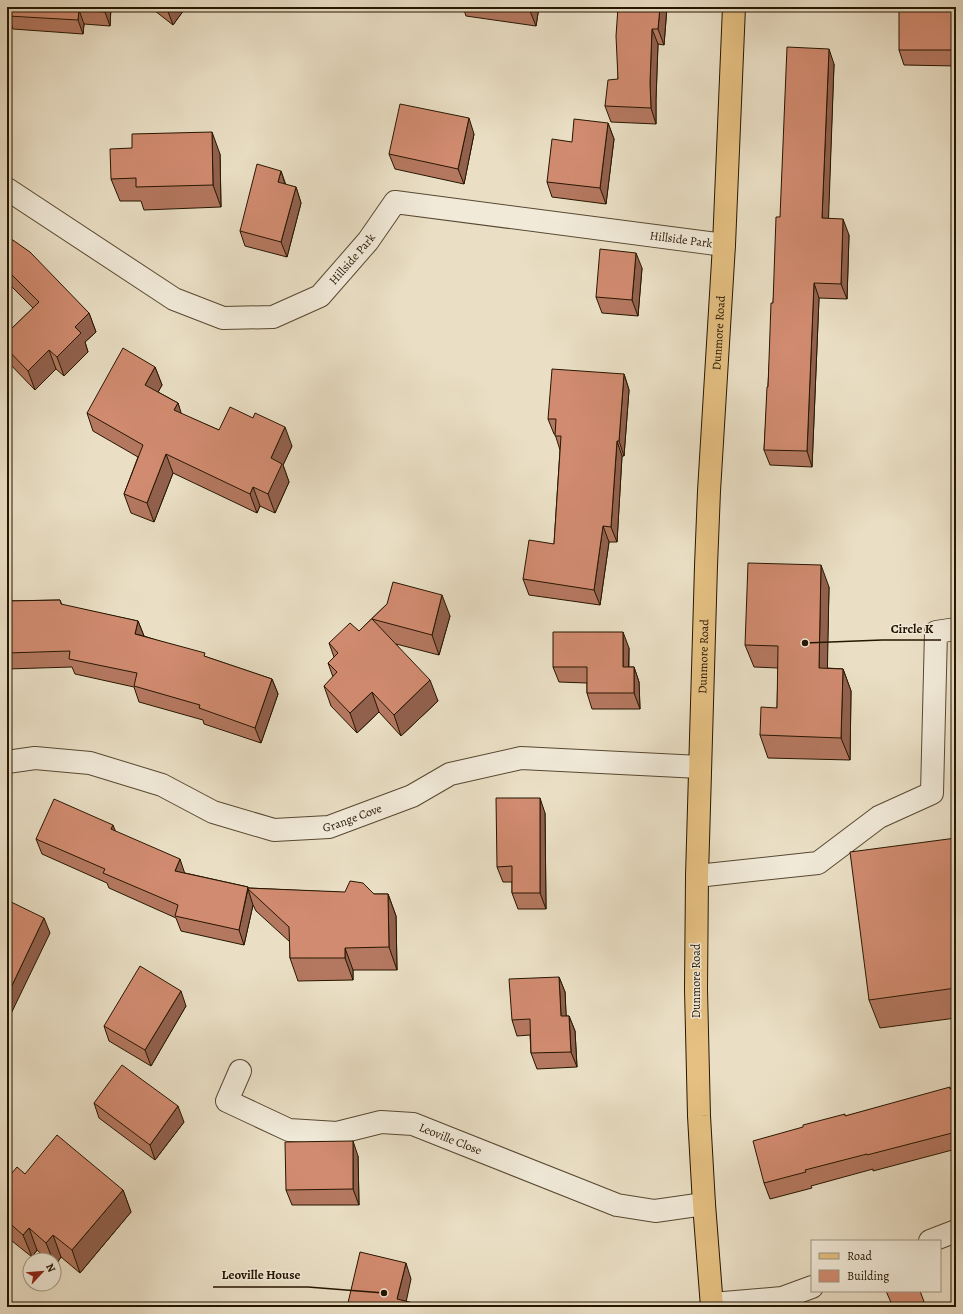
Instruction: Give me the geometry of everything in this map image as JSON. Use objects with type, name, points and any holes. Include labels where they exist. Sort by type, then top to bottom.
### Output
[{"type":"main road","name":"Dunmore Road","points":[[712,1306],[699,1116],[697,1034],[697,876],[708,499],[724,245],[734,7]]},
{"type":"street","name":"Hillside Park","points":[[7,189],[174,300],[224,318],[274,317],[320,296],[368,241],[395,202],[724,245]]},
{"type":"street","points":[[697,876],[818,863],[879,817],[932,793],[936,632],[956,629]]},
{"type":"street","name":"Grange Cove","points":[[7,762],[35,758],[90,763],[162,785],[213,812],[274,830],[329,827],[412,796],[450,774],[521,758],[700,767]]},
{"type":"street","name":"Leoville Close","points":[[240,1071],[228,1101],[289,1130],[337,1133],[381,1122],[414,1124],[617,1205],[655,1211],[704,1204]]},
{"type":"street","points":[[933,1240],[956,1231]]},
{"type":"street","points":[[712,1306],[782,1298],[811,1287]]},
{"type":"building","points":[[9,7],[105,7],[105,12],[79,10],[78,20],[8,16]]},
{"type":"building","points":[[505,7],[531,7],[530,11]]},
{"type":"building","points":[[618,7],[660,7],[658,29],[652,29],[650,83],[651,108],[605,106],[608,80],[618,79],[616,36]]},
{"type":"building","points":[[899,7],[956,7],[956,50],[899,50]]},
{"type":"building","points":[[787,47],[829,49],[822,218],[843,219],[841,284],[814,283],[807,451],[764,450],[771,303],[773,303],[776,217],[780,217]]},
{"type":"building","points":[[400,104],[469,118],[458,169],[389,154]]},
{"type":"building","points":[[574,119],[608,123],[600,188],[547,182],[552,139],[572,142]]},
{"type":"building","points":[[212,132],[213,185],[136,187],[136,178],[111,179],[110,149],[132,148],[132,134]]},
{"type":"building","points":[[257,164],[281,171],[278,182],[296,187],[281,242],[240,231]]},
{"type":"building","points":[[7,236],[30,252],[89,313],[75,327],[81,333],[57,357],[49,350],[28,371],[7,349],[7,333],[39,302],[7,270]]},
{"type":"building","points":[[600,249],[636,253],[632,300],[596,297]]},
{"type":"building","points":[[123,348],[155,367],[145,385],[178,403],[174,410],[219,430],[230,407],[253,418],[255,413],[285,427],[271,458],[282,464],[268,494],[253,487],[250,494],[166,454],[147,503],[124,494],[143,445],[87,413]]},
{"type":"building","points":[[552,369],[624,374],[619,441],[617,441],[611,527],[603,526],[594,590],[523,579],[529,540],[554,544],[561,436],[555,436],[556,419],[548,419]]},
{"type":"building","points":[[748,563],[821,565],[819,668],[843,669],[841,738],[760,735],[761,707],[777,708],[778,646],[745,645]]},
{"type":"building","points":[[393,582],[442,595],[432,635],[372,619],[430,680],[394,715],[372,692],[350,713],[324,686],[337,672],[328,663],[338,653],[329,643],[350,623],[359,631],[387,604]]},
{"type":"building","points":[[60,600],[61,604],[138,621],[135,634],[205,653],[204,656],[272,679],[255,728],[199,708],[200,705],[134,686],[137,673],[69,659],[70,651],[7,653],[7,601]]},
{"type":"building","points":[[553,632],[623,632],[623,667],[634,667],[634,693],[587,693],[587,667],[553,667]]},
{"type":"building","points":[[496,798],[540,798],[540,893],[512,893],[512,866],[497,867]]},
{"type":"building","points":[[54,799],[113,825],[111,829],[180,859],[175,871],[248,887],[239,930],[175,916],[178,905],[103,873],[105,869],[36,839]]},
{"type":"building","points":[[956,838],[956,988],[869,1000],[850,852]]},
{"type":"building","points":[[350,881],[363,883],[374,894],[388,894],[389,947],[345,948],[345,958],[290,958],[289,927],[247,888],[345,892]]},
{"type":"building","points":[[7,900],[44,918],[7,996]]},
{"type":"building","points":[[140,966],[181,991],[145,1050],[104,1026]]},
{"type":"building","points":[[559,977],[561,1016],[569,1016],[571,1052],[531,1053],[530,1019],[512,1020],[509,979]]},
{"type":"building","points":[[122,1065],[178,1106],[150,1145],[94,1103]]},
{"type":"building","points":[[950,1087],[950,1089],[956,1087],[956,1132],[805,1170],[806,1172],[764,1183],[753,1141],[803,1127],[803,1125],[845,1114],[845,1116]]},
{"type":"building","points":[[57,1135],[123,1190],[72,1250],[53,1235],[46,1243],[29,1228],[23,1235],[7,1221],[7,1179],[17,1167],[25,1174]]},
{"type":"building","points":[[353,1141],[353,1189],[286,1190],[285,1142]]},
{"type":"building","points":[[360,1252],[406,1263],[397,1299],[430,1307],[347,1307]]},
{"type":"building","points":[[886,1292],[920,1292],[926,1307],[893,1307]]},
{"type":"place","name":"Circle K","points":[[805,643]]},
{"type":"place","name":"Leoville House","points":[[384,1293]]}]
